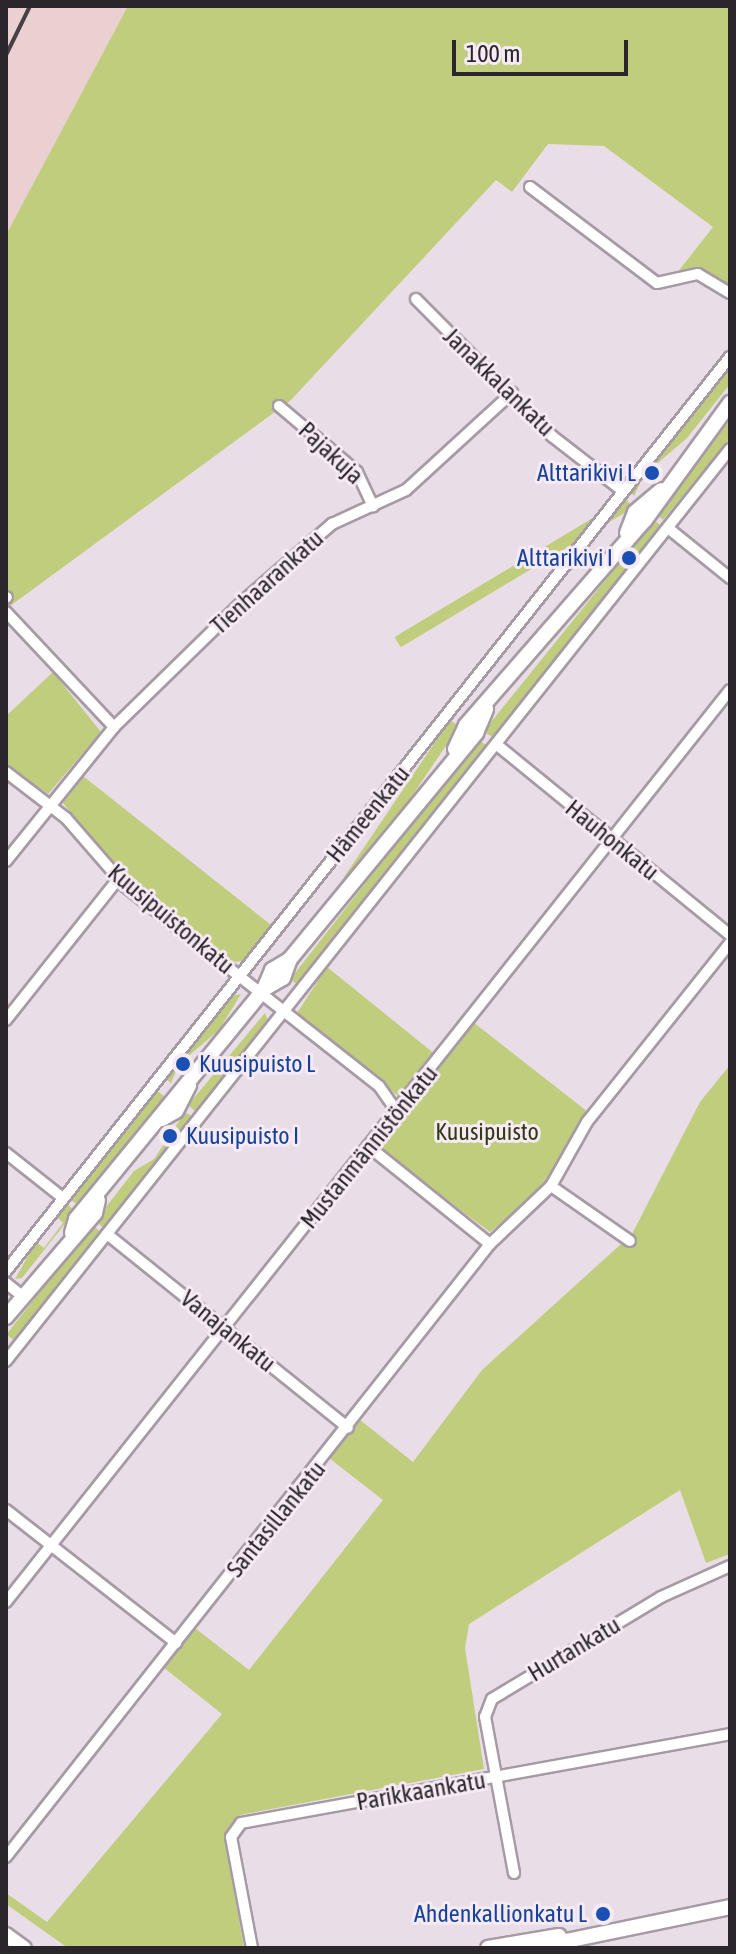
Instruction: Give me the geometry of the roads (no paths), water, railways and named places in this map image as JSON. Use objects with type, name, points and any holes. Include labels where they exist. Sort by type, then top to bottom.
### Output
[{"type":"main road","name":"Hämeenkatu","points":[[6,1317],[72,1233],[81,1212],[98,1200],[263,992],[272,970],[290,959],[455,749],[460,733],[486,709],[627,533],[635,512],[661,490],[730,403]]},
{"type":"main road","points":[[488,1948],[730,1907]]},
{"type":"main road","points":[[6,1935],[24,1948]]},
{"type":"main road","points":[[532,1948],[563,1936]]},
{"type":"street","points":[[530,187],[657,283],[698,274],[730,293]]},
{"type":"street","name":"Janakkalankatu","points":[[416,299],[552,436],[623,491]]},
{"type":"street","name":"Hämeenkatu","points":[[6,1271],[730,357]]},
{"type":"street","name":"Tienhaarankatu","points":[[6,861],[114,727],[322,532],[373,506],[432,469],[512,393]]},
{"type":"street","name":"Pajakuja","points":[[279,406],[357,472],[373,506]]},
{"type":"street","points":[[6,1361],[730,449]]},
{"type":"street","points":[[668,528],[730,578]]},
{"type":"street","points":[[6,612],[114,727]]},
{"type":"street","name":"Mustanmännistönkatu","points":[[6,1602],[730,690]]},
{"type":"street","name":"Hauhonkatu","points":[[496,744],[730,935]]},
{"type":"street","points":[[6,772],[52,807]]},
{"type":"street","name":"Kuusipuistonkatu","points":[[52,807],[118,879],[263,992]]},
{"type":"street","points":[[6,1020],[118,879]]},
{"type":"street","name":"Santasillankatu","points":[[6,1857],[348,1428],[490,1244],[551,1186],[587,1122],[730,943]]},
{"type":"street","points":[[263,992],[379,1086],[396,1110]]},
{"type":"street","points":[[368,1146],[490,1244]]},
{"type":"street","points":[[6,1153],[63,1198]]},
{"type":"street","points":[[551,1186],[630,1241]]},
{"type":"street","name":"Vanajankatu","points":[[107,1234],[348,1428]]},
{"type":"street","points":[[6,1283],[22,1296]]},
{"type":"street","points":[[6,1510],[176,1643]]},
{"type":"street","name":"Hurtankatu","points":[[514,1873],[485,1717],[492,1699],[661,1597],[730,1566]]},
{"type":"street","name":"Parikkaankatu","points":[[252,1948],[231,1837],[241,1823],[730,1734]]},
{"type":"railway","points":[[6,55],[30,6]]},
{"type":"place","name":"Alttarikivi L","points":[[652,473]]},
{"type":"place","name":"Alttarikivi I","points":[[629,558]]},
{"type":"place","name":"Kuusipuisto L","points":[[183,1064]]},
{"type":"place","name":"Kuusipuisto I","points":[[170,1136]]},
{"type":"place","name":"Ahdenkallionkatu L","points":[[603,1914]]},
{"type":"park label","name":"Kuusipuisto","points":[[487,1132]]}]
